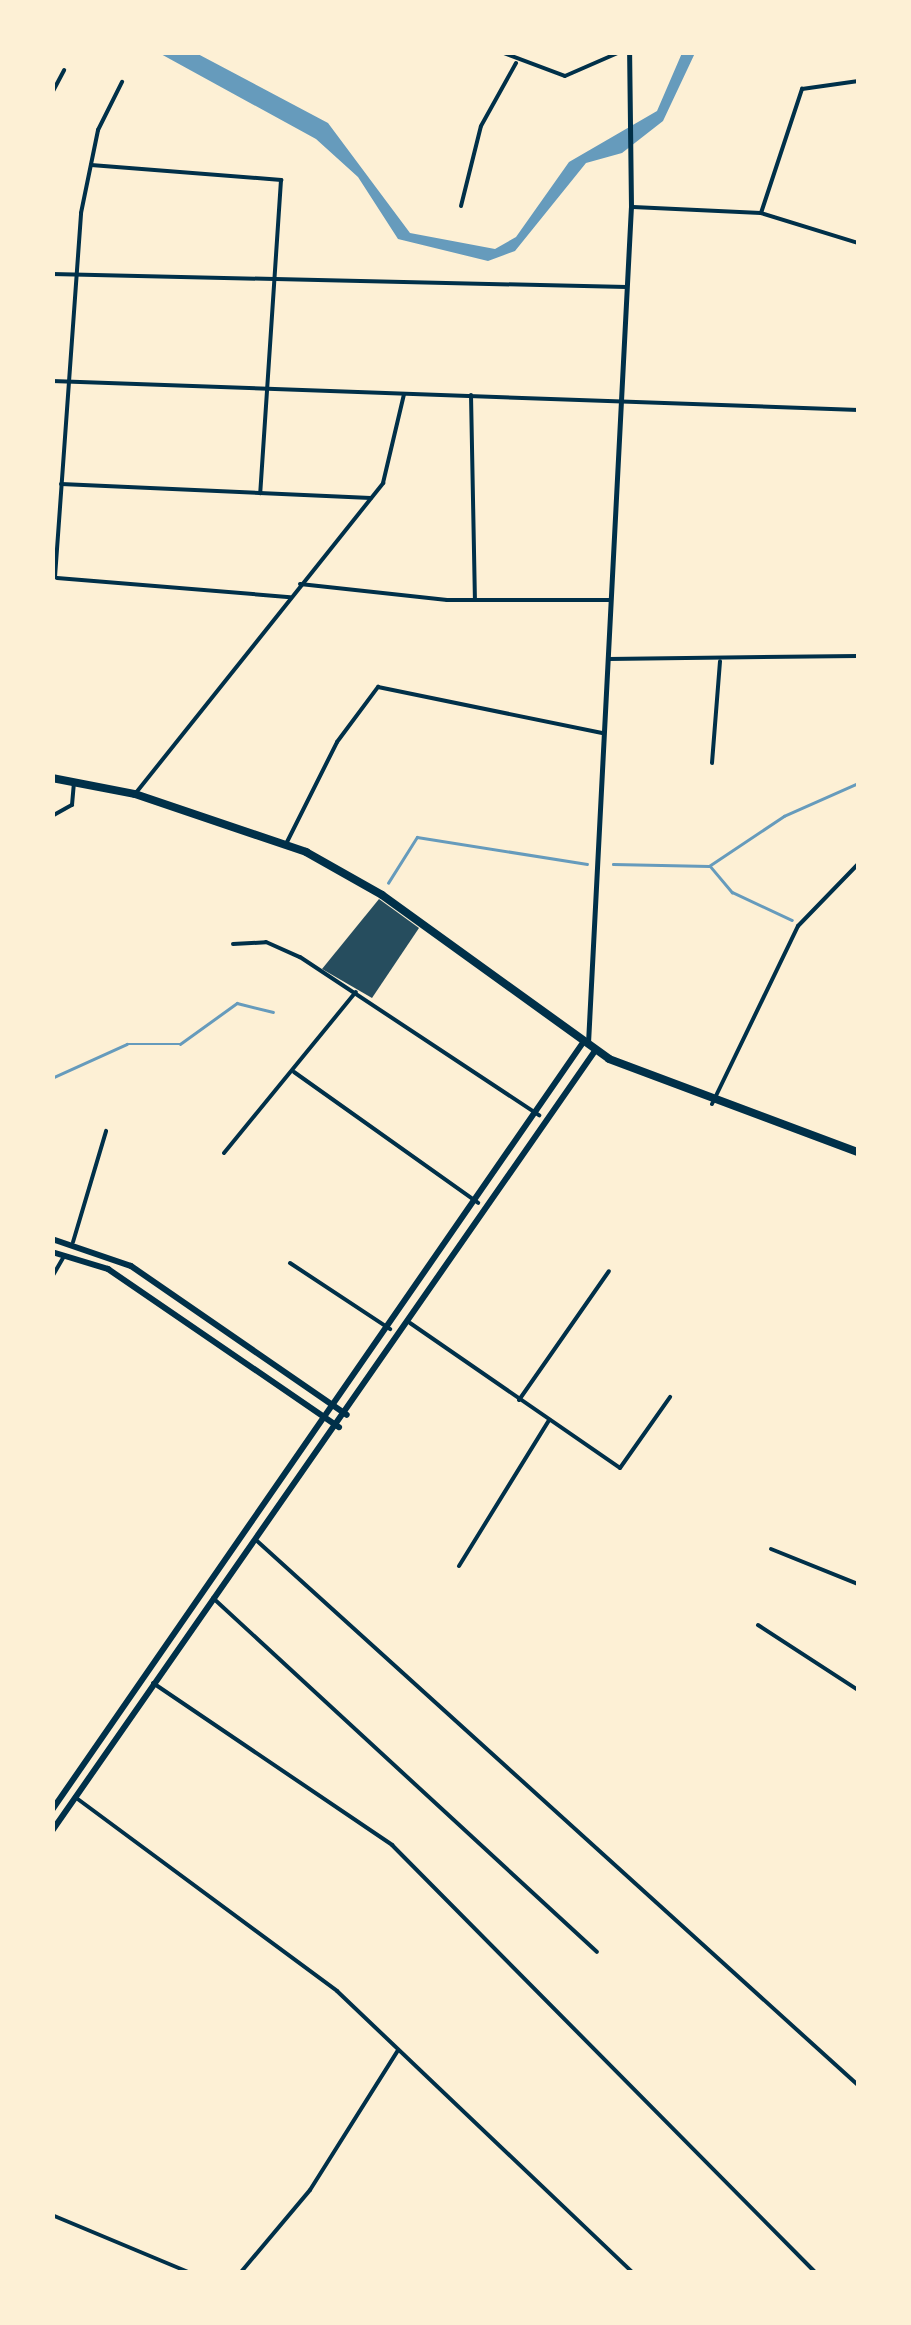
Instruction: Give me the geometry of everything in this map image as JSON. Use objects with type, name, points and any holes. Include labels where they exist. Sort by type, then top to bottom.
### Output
[{"type":"highway","points":[[52,778],[135,794],[286,844],[382,895],[588,1047],[712,1104],[858,1152]]},
{"type":"main road","points":[[52,1810],[588,1047]]},
{"type":"main road","points":[[52,1832],[153,1683],[410,1323],[588,1047]]},
{"type":"main road","points":[[52,1239],[73,1242],[131,1266],[347,1415]]},
{"type":"main road","points":[[52,1252],[118,1275],[339,1426]]},
{"type":"street","points":[[501,52],[516,63],[565,76],[620,52]]},
{"type":"street","points":[[588,1047],[618,399],[631,207],[633,128],[629,52]]},
{"type":"street","points":[[461,206],[481,126],[516,63]]},
{"type":"street","points":[[52,93],[64,70]]},
{"type":"street","points":[[761,214],[802,89],[858,81]]},
{"type":"street","points":[[122,82],[92,166],[75,274],[54,577],[227,585],[290,598]]},
{"type":"street","points":[[92,166],[281,180],[260,493]]},
{"type":"street","points":[[631,207],[761,214],[858,243]]},
{"type":"street","points":[[52,274],[627,287]]},
{"type":"street","points":[[52,381],[858,410]]},
{"type":"street","points":[[135,794],[300,584],[373,498],[396,454],[404,393]]},
{"type":"street","points":[[471,395],[475,600]]},
{"type":"street","points":[[61,484],[373,498]]},
{"type":"street","points":[[300,584],[475,600],[610,600]]},
{"type":"street","points":[[608,659],[858,656]]},
{"type":"street","points":[[712,763],[720,660]]},
{"type":"street","points":[[286,844],[336,742],[378,687],[603,733]]},
{"type":"street","points":[[52,816],[72,806],[74,782]]},
{"type":"street","points":[[712,1104],[798,926],[858,864]]},
{"type":"street","points":[[233,944],[280,946],[356,992],[540,1116]]},
{"type":"street","points":[[224,1153],[356,992]]},
{"type":"street","points":[[294,1072],[478,1203]]},
{"type":"street","points":[[73,1242],[106,1131]]},
{"type":"street","points":[[52,1277],[65,1254]]},
{"type":"street","points":[[52,1263],[60,1264]]},
{"type":"street","points":[[290,1263],[390,1329]]},
{"type":"street","points":[[518,1400],[609,1271]]},
{"type":"street","points":[[410,1323],[620,1468],[670,1397]]},
{"type":"street","points":[[460,1566],[549,1420]]},
{"type":"street","points":[[256,1540],[858,2084]]},
{"type":"street","points":[[771,1549],[858,1584]]},
{"type":"street","points":[[213,1598],[598,1952]]},
{"type":"street","points":[[758,1625],[858,1690]]},
{"type":"street","points":[[153,1683],[392,1845],[814,2272]]},
{"type":"street","points":[[76,1797],[288,1952],[398,2050],[632,2272]]},
{"type":"street","points":[[241,2272],[310,2190],[398,2050]]},
{"type":"street","points":[[52,2214],[188,2272]]},
{"type":"water","points":[[159,53],[196,53],[328,123],[410,233],[495,249],[516,237],[569,162],[657,111],[682,53],[695,53],[663,121],[622,153],[586,163],[515,251],[488,261],[398,239],[358,177],[316,139]]},
{"type":"building","points":[[379,899],[419,928],[372,998],[322,969]]},
{"type":"waterway","points":[[613,864],[709,866],[784,816],[858,783]]},
{"type":"waterway","points":[[388,883],[417,837],[587,864]]},
{"type":"waterway","points":[[711,867],[732,892],[792,920]]},
{"type":"waterway","points":[[52,1078],[127,1044],[180,1044],[237,1003],[273,1012]]}]
